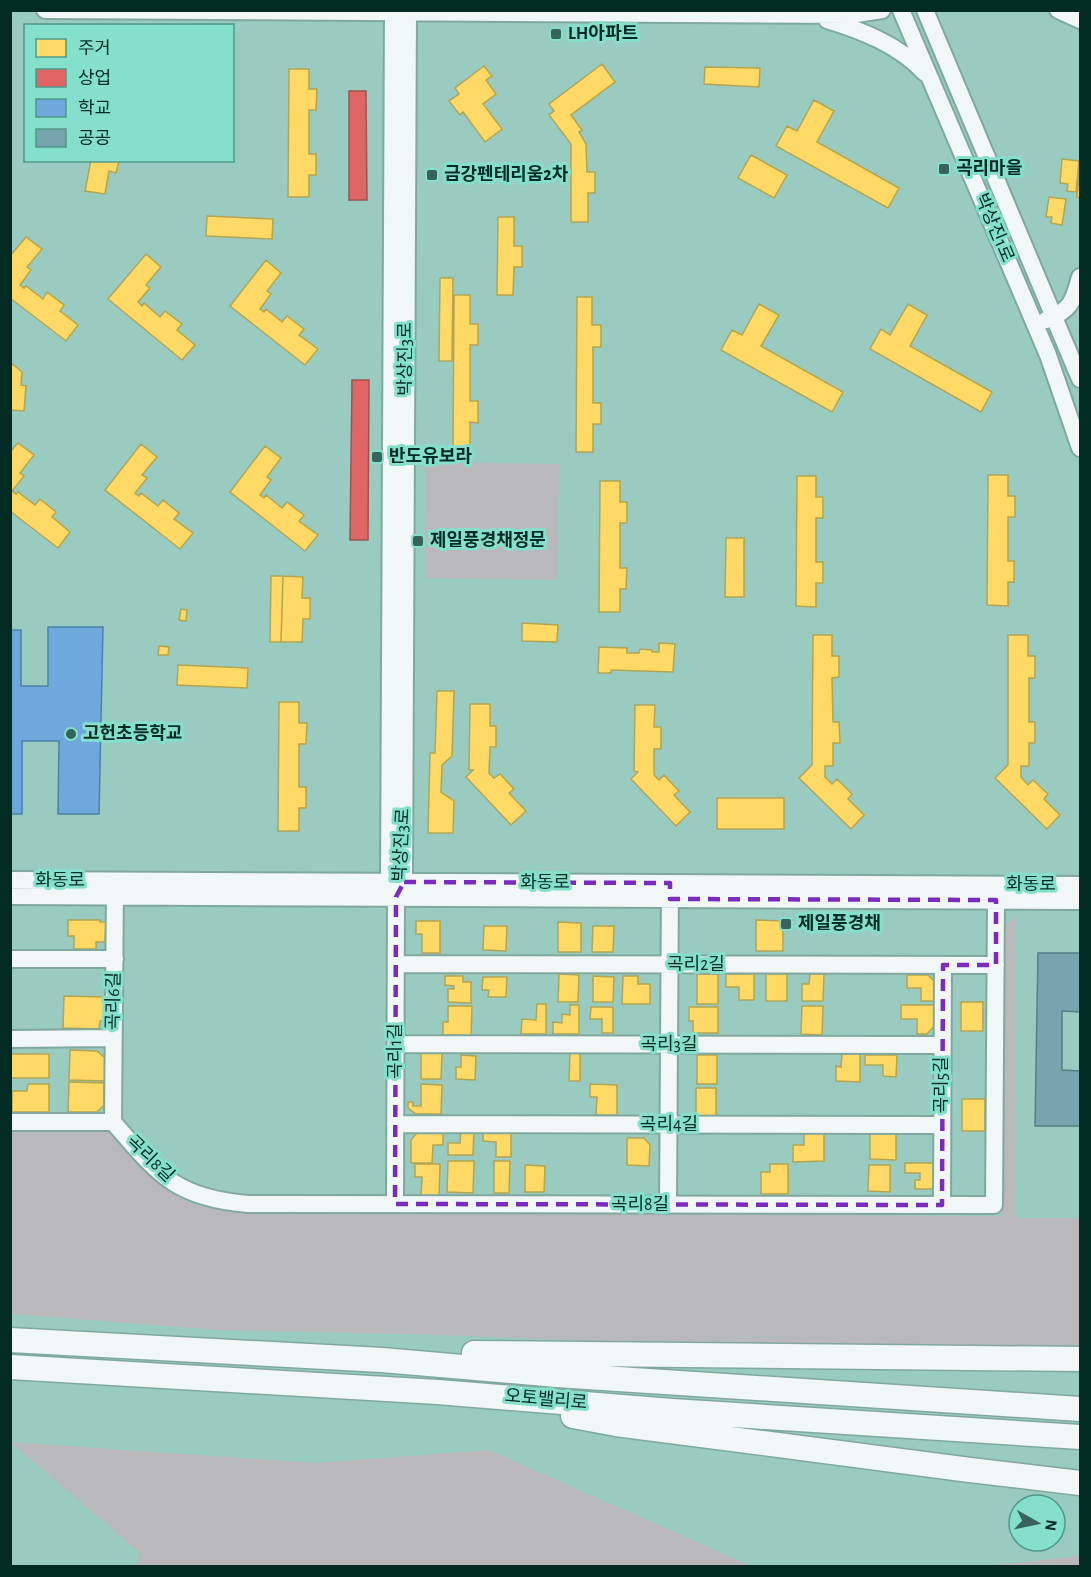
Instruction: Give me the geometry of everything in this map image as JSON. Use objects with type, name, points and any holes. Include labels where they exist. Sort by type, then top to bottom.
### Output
[{"type":"highway","name":"오토밸리로","points":[[10,1340],[344,1358],[557,1375],[1080,1409]]},
{"type":"highway","points":[[344,1358],[464,1353],[1080,1359]]},
{"type":"highway","name":"오토밸리로","points":[[10,1367],[438,1392],[672,1411],[1080,1437]]},
{"type":"highway","points":[[438,1392],[616,1424],[1080,1483]]},
{"type":"street","points":[[45,10],[849,15],[882,10]]},
{"type":"street","name":"박상진1로","points":[[901,10],[1035,324],[1064,396],[1080,448]]},
{"type":"street","name":"박상진1로","points":[[925,10],[1080,379]]},
{"type":"street","points":[[1058,10],[1080,20]]},
{"type":"street","name":"박상진3로","points":[[396,887],[400,11]]},
{"type":"street","points":[[803,14],[840,24],[879,40],[914,62],[931,80]]},
{"type":"street","points":[[1035,324],[1075,307],[1080,277]]},
{"type":"street","name":"화동로","points":[[10,880],[115,888]]},
{"type":"street","name":"화동로","points":[[670,891],[1080,885]]},
{"type":"street","name":"화동로","points":[[10,896],[115,888],[396,887],[1080,901]]},
{"type":"street","name":"곡리1길","points":[[395,1204],[396,887]]},
{"type":"street","name":"곡리6길","points":[[113,1122],[115,888]]},
{"type":"street","points":[[668,1205],[670,891]]},
{"type":"street","name":"곡리8길","points":[[10,1122],[113,1122],[161,1174],[184,1190],[209,1199],[248,1204],[994,1205],[996,900]]},
{"type":"street","points":[[10,959],[115,959]]},
{"type":"street","name":"곡리2길","points":[[396,964],[996,965]]},
{"type":"street","name":"곡리5길","points":[[942,1205],[943,965]]},
{"type":"street","points":[[10,1039],[114,1038]]},
{"type":"street","name":"곡리3길","points":[[396,1044],[942,1045]]},
{"type":"street","name":"곡리4길","points":[[396,1124],[942,1125]]},
{"type":"highlighted area","points":[[404,882],[670,883],[670,899],[996,900],[996,965],[943,965],[942,1205],[395,1204],[396,897]]},
{"type":"shaded area","points":[[426,462],[559,464],[557,580],[425,578]]},
{"type":"shaded area","points":[[1016,917],[1015,1214],[1019,1218],[1080,1218],[1080,1350],[638,1343],[442,1335],[219,1330],[11,1314],[10,1131],[76,1128],[106,1130],[119,1139],[134,1160],[148,1174],[173,1194],[199,1206],[250,1213],[1001,1216],[1005,925]]},
{"type":"shaded area","points":[[10,1442],[316,1463],[489,1450],[751,1566],[136,1566],[139,1552]]},
{"type":"shaded area","points":[[1080,1556],[1080,1566],[986,1566]]},
{"type":"building: 주거","points":[[602,64],[615,82],[571,115],[582,130],[579,132],[586,144],[587,172],[595,172],[595,193],[588,193],[588,222],[571,222],[571,144],[549,115],[554,111],[549,104]]},
{"type":"building: 주거","points":[[484,66],[492,76],[486,80],[496,94],[483,104],[502,129],[485,142],[463,112],[460,115],[449,101],[459,94],[455,88]]},
{"type":"building: 주거","points":[[705,67],[760,68],[759,87],[704,84]]},
{"type":"building: 주거","points":[[289,69],[309,69],[309,89],[317,89],[316,110],[309,110],[309,154],[316,154],[316,175],[309,175],[309,197],[288,197]]},
{"type":"building: 주거","points":[[814,100],[834,111],[817,142],[899,188],[888,208],[776,146],[787,126],[797,131]]},
{"type":"building: 주거","points":[[751,155],[787,175],[774,198],[738,178]]},
{"type":"building: 주거","points":[[1062,159],[1079,161],[1076,192],[1067,191],[1068,184],[1060,183]]},
{"type":"building: 주거","points":[[91,162],[119,162],[116,173],[109,171],[105,194],[85,191]]},
{"type":"building: 주거","points":[[1080,175],[1080,198],[1077,197]]},
{"type":"building: 주거","points":[[1049,197],[1066,199],[1062,225],[1051,223],[1052,217],[1046,217]]},
{"type":"building: 주거","points":[[207,216],[273,219],[272,239],[206,236]]},
{"type":"building: 주거","points":[[498,217],[514,217],[514,246],[522,246],[522,267],[514,267],[513,295],[497,295]]},
{"type":"building: 주거","points":[[26,237],[42,249],[27,267],[31,270],[20,285],[24,288],[26,286],[43,299],[47,292],[64,305],[60,311],[78,325],[66,341],[10,298],[10,256]]},
{"type":"building: 주거","points":[[146,254],[161,267],[146,285],[150,288],[138,302],[142,306],[144,303],[160,317],[165,311],[182,324],[177,330],[195,345],[182,360],[108,299]]},
{"type":"building: 주거","points":[[266,260],[281,273],[267,291],[271,294],[260,309],[264,312],[266,309],[282,322],[287,316],[304,329],[299,335],[318,349],[305,365],[230,306]]},
{"type":"building: 주거","points":[[440,278],[453,278],[452,361],[439,361]]},
{"type":"building: 주거","points":[[454,295],[470,295],[470,324],[478,324],[478,345],[470,345],[470,401],[478,401],[478,423],[470,422],[470,451],[453,451]]},
{"type":"building: 주거","points":[[577,297],[592,297],[592,325],[601,325],[601,347],[593,347],[593,403],[601,403],[601,424],[593,424],[593,452],[576,452]]},
{"type":"building: 주거","points":[[759,304],[779,315],[761,346],[843,392],[832,412],[721,350],[732,330],[742,335]]},
{"type":"building: 주거","points":[[908,304],[927,315],[910,346],[992,392],[981,412],[870,349],[881,329],[890,335]]},
{"type":"building: 주거","points":[[10,362],[22,372],[21,385],[26,386],[24,411],[10,410]]},
{"type":"building: 주거","points":[[18,443],[34,455],[20,473],[24,476],[12,491],[16,494],[18,492],[35,505],[40,499],[56,512],[52,517],[70,532],[58,548],[10,511],[10,452]]},
{"type":"building: 주거","points":[[141,444],[157,457],[142,475],[147,478],[135,493],[139,496],[141,493],[158,506],[163,500],[179,513],[174,519],[193,533],[180,549],[105,490]]},
{"type":"building: 주거","points":[[265,446],[281,458],[267,477],[271,480],[260,495],[264,498],[266,495],[282,508],[287,502],[304,515],[299,521],[318,535],[305,551],[230,492]]},
{"type":"building: 주거","points":[[988,475],[1008,475],[1008,496],[1015,496],[1015,517],[1008,517],[1008,561],[1014,561],[1014,582],[1008,582],[1008,606],[987,605]]},
{"type":"building: 주거","points":[[797,476],[816,476],[816,497],[823,497],[823,518],[816,518],[816,562],[823,562],[823,583],[816,583],[816,607],[796,606]]},
{"type":"building: 주거","points":[[600,481],[620,481],[620,502],[627,502],[627,523],[620,523],[620,568],[627,568],[626,589],[620,589],[620,612],[599,612]]},
{"type":"building: 주거","points":[[726,538],[744,538],[744,597],[725,597]]},
{"type":"building: 주거","points":[[271,576],[283,576],[281,642],[270,642]]},
{"type":"building: 주거","points":[[283,576],[303,577],[302,598],[310,598],[310,619],[303,619],[302,642],[281,642]]},
{"type":"building: 주거","points":[[181,609],[187,610],[186,621],[179,620]]},
{"type":"building: 주거","points":[[522,623],[558,625],[557,642],[522,641]]},
{"type":"building: 주거","points":[[813,635],[832,635],[832,656],[839,656],[839,677],[832,678],[833,722],[839,722],[840,743],[833,743],[833,766],[825,766],[825,777],[832,784],[837,779],[852,794],[848,799],[864,815],[851,829],[799,778],[812,765]]},
{"type":"building: 주거","points":[[1008,635],[1028,635],[1028,656],[1035,656],[1035,678],[1029,678],[1029,722],[1035,722],[1035,743],[1029,743],[1029,766],[1021,766],[1021,777],[1028,785],[1033,780],[1048,794],[1044,799],[1060,815],[1047,829],[995,778],[1008,765]]},
{"type":"building: 주거","points":[[659,643],[675,644],[673,672],[611,670],[611,673],[598,673],[599,647],[627,648],[627,653],[639,653],[640,649],[659,652]]},
{"type":"building: 주거","points":[[159,646],[169,647],[168,655],[158,655]]},
{"type":"building: 주거","points":[[178,665],[248,668],[247,688],[177,685]]},
{"type":"building: 주거","points":[[437,691],[454,691],[452,756],[442,765],[441,792],[454,801],[453,833],[428,833],[430,753],[435,753]]},
{"type":"building: 주거","points":[[279,702],[299,702],[299,723],[307,723],[306,744],[299,744],[299,787],[306,787],[306,808],[299,808],[299,831],[278,831]]},
{"type":"building: 주거","points":[[470,704],[490,704],[490,726],[496,726],[496,747],[490,747],[489,773],[494,778],[500,774],[514,789],[509,793],[526,811],[511,825],[466,777],[473,770],[469,770]]},
{"type":"building: 주거","points":[[635,705],[655,705],[654,727],[661,727],[661,749],[654,749],[654,775],[659,780],[664,775],[679,791],[674,795],[690,812],[676,826],[631,779],[638,772],[634,771]]},
{"type":"building: 주거","points":[[717,798],[784,798],[784,829],[717,829]]},
{"type":"building: 주거","points":[[68,920],[106,922],[105,942],[96,942],[96,949],[74,949],[74,936],[68,936]]},
{"type":"building: 주거","points":[[756,920],[783,921],[783,951],[756,951]]},
{"type":"building: 주거","points":[[416,921],[440,921],[440,953],[422,953],[422,934],[416,934]]},
{"type":"building: 주거","points":[[558,922],[581,923],[581,952],[558,952]]},
{"type":"building: 주거","points":[[484,926],[507,926],[506,951],[483,950]]},
{"type":"building: 주거","points":[[593,926],[614,926],[613,952],[592,952]]},
{"type":"building: 주거","points":[[559,974],[579,975],[578,1002],[558,1002]]},
{"type":"building: 주거","points":[[697,974],[718,974],[718,1004],[697,1004]]},
{"type":"building: 주거","points":[[726,974],[754,974],[754,1000],[739,1000],[739,987],[726,987]]},
{"type":"building: 주거","points":[[766,974],[787,974],[787,1001],[766,1001]]},
{"type":"building: 주거","points":[[810,974],[824,974],[823,1001],[802,1001],[802,984],[809,984]]},
{"type":"building: 주거","points":[[907,975],[928,975],[935,982],[935,1001],[921,1001],[921,988],[907,988]]},
{"type":"building: 주거","points":[[445,976],[463,976],[463,982],[471,982],[471,1003],[448,1002],[448,989],[454,989],[454,986],[445,985]]},
{"type":"building: 주거","points":[[593,976],[614,977],[613,1002],[593,1002]]},
{"type":"building: 주거","points":[[623,976],[638,976],[638,984],[650,984],[650,1004],[622,1004]]},
{"type":"building: 주거","points":[[483,977],[507,977],[506,997],[488,997],[489,990],[482,990]]},
{"type":"building: 주거","points":[[64,996],[108,997],[107,1021],[100,1021],[99,1029],[63,1028]]},
{"type":"building: 주거","points":[[961,1002],[983,1002],[983,1031],[961,1031]]},
{"type":"building: 주거","points":[[537,1004],[546,1004],[546,1034],[521,1034],[522,1019],[536,1020]]},
{"type":"building: 주거","points":[[570,1005],[579,1005],[579,1034],[553,1034],[553,1022],[562,1023],[562,1014],[570,1015]]},
{"type":"building: 주거","points":[[901,1005],[936,1005],[936,1024],[927,1034],[917,1034],[917,1019],[901,1019]]},
{"type":"building: 주거","points":[[448,1006],[472,1006],[471,1036],[443,1035],[443,1022],[448,1022]]},
{"type":"building: 주거","points":[[802,1006],[823,1006],[822,1035],[801,1034]]},
{"type":"building: 주거","points":[[591,1007],[613,1007],[613,1033],[602,1033],[602,1019],[590,1019]]},
{"type":"building: 주거","points":[[689,1007],[718,1007],[718,1033],[693,1033],[693,1021],[689,1021]]},
{"type":"building: 주거","points":[[70,1050],[97,1051],[105,1058],[105,1081],[69,1080]]},
{"type":"building: 주거","points":[[421,1052],[442,1053],[441,1079],[421,1079]]},
{"type":"building: 주거","points":[[570,1052],[580,1052],[580,1081],[569,1081]]},
{"type":"building: 주거","points":[[10,1054],[49,1054],[49,1078],[10,1078]]},
{"type":"building: 주거","points":[[842,1054],[860,1054],[860,1082],[836,1081],[836,1066],[841,1067]]},
{"type":"building: 주거","points":[[461,1055],[476,1056],[475,1080],[456,1079],[456,1067],[461,1067]]},
{"type":"building: 주거","points":[[697,1055],[717,1055],[717,1084],[697,1084]]},
{"type":"building: 주거","points":[[865,1055],[897,1055],[896,1077],[883,1076],[883,1065],[865,1065]]},
{"type":"building: 주거","points":[[69,1082],[104,1083],[104,1105],[97,1112],[68,1112]]},
{"type":"building: 주거","points":[[28,1084],[49,1084],[49,1112],[12,1112],[12,1091],[27,1091]]},
{"type":"building: 주거","points":[[421,1084],[442,1085],[441,1114],[416,1114],[408,1108],[408,1102],[413,1102],[413,1106],[421,1106]]},
{"type":"building: 주거","points":[[590,1084],[617,1085],[617,1115],[596,1115],[597,1097],[590,1097]]},
{"type":"building: 주거","points":[[696,1088],[716,1088],[716,1116],[696,1116]]},
{"type":"building: 주거","points":[[962,1099],[985,1099],[985,1131],[962,1131]]},
{"type":"building: 주거","points":[[483,1127],[511,1127],[511,1157],[496,1157],[496,1142],[483,1141]]},
{"type":"building: 주거","points":[[461,1128],[474,1128],[473,1155],[448,1155],[448,1143],[460,1143]]},
{"type":"building: 주거","points":[[824,1130],[824,1161],[793,1162],[793,1145],[804,1145],[804,1131]]},
{"type":"building: 주거","points":[[417,1133],[443,1133],[443,1145],[433,1145],[432,1163],[411,1163],[411,1140]]},
{"type":"building: 주거","points":[[870,1134],[896,1134],[896,1160],[870,1159]]},
{"type":"building: 주거","points":[[627,1138],[644,1138],[650,1145],[649,1166],[627,1165]]},
{"type":"building: 주거","points":[[448,1161],[474,1161],[473,1193],[447,1192]]},
{"type":"building: 주거","points":[[494,1161],[510,1161],[509,1193],[494,1193]]},
{"type":"building: 주거","points":[[905,1163],[934,1163],[933,1189],[915,1189],[915,1180],[920,1180],[920,1173],[905,1173]]},
{"type":"building: 주거","points":[[415,1164],[440,1164],[439,1196],[421,1196],[422,1177],[415,1177]]},
{"type":"building: 주거","points":[[770,1164],[788,1164],[788,1194],[761,1194],[761,1172],[770,1172]]},
{"type":"building: 주거","points":[[525,1165],[545,1166],[544,1192],[525,1192]]},
{"type":"building: 주거","points":[[869,1165],[890,1165],[890,1192],[868,1191]]},
{"type":"building: 상업","points":[[349,91],[366,91],[367,200],[349,200]]},
{"type":"building: 상업","points":[[352,380],[369,380],[368,540],[350,540]]},
{"type":"building: 학교","points":[[48,627],[103,627],[99,814],[58,814],[59,741],[22,741],[22,814],[10,814],[10,630],[21,630],[21,686],[48,686]]},
{"type":"building: 공공","points":[[1038,953],[1080,953],[1080,1012],[1062,1011],[1062,1070],[1080,1071],[1080,1126],[1035,1126]]},
{"type":"place","name":"LH아파트","points":[[556,34]]},
{"type":"place","name":"곡리마을","points":[[944,169]]},
{"type":"place","name":"금강펜테리움2차","points":[[432,175]]},
{"type":"place","name":"반도유보라","points":[[377,457]]},
{"type":"place","name":"제일풍경채정문","points":[[418,541]]},
{"type":"place","name":"고헌초등학교","points":[[71,734]]},
{"type":"place","name":"제일풍경채","points":[[786,924]]}]
